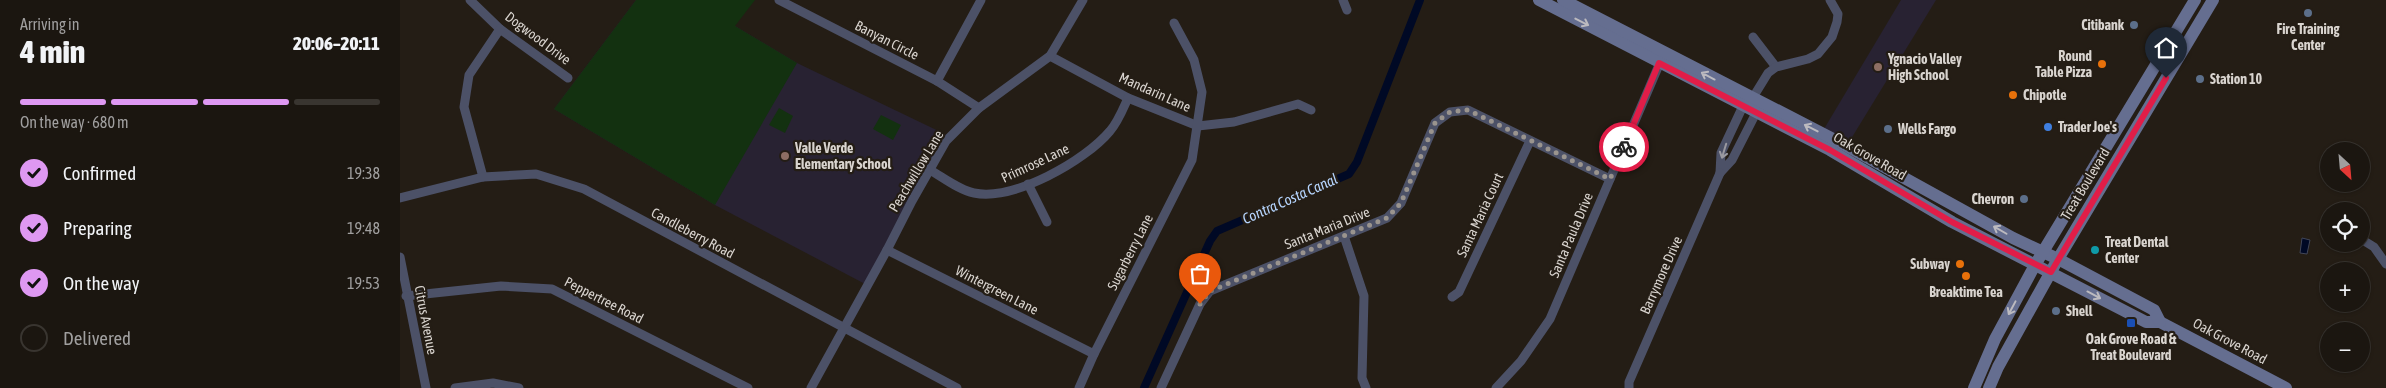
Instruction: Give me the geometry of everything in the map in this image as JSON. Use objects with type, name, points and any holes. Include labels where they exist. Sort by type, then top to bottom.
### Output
[{"type":"main road","name":"Oak Grove Road","points":[[1539,0],[1662,58],[1747,102],[1841,143],[2154,310],[2160,322]]},
{"type":"main road","name":"Oak Grove Road","points":[[1563,0],[1662,58]]},
{"type":"main road","name":"Treat Boulevard","points":[[1974,388],[1995,339],[2035,265],[2194,0]]},
{"type":"main road","name":"Treat Boulevard","points":[[1989,388],[1998,367],[2058,259],[2213,0]]},
{"type":"main road","name":"Oak Grove Road","points":[[1747,102],[1756,113],[1830,150],[1952,222],[2006,248],[2146,322],[2160,322],[2285,388]]},
{"type":"street","name":"Dogwood Drive","points":[[470,0],[500,29],[568,78]]},
{"type":"street","name":"Banyan Circle","points":[[780,0],[937,81],[979,108]]},
{"type":"street","points":[[937,81],[979,3],[968,0]]},
{"type":"street","name":"Peachwillow Lane","points":[[811,388],[842,328],[946,142],[979,108],[1050,56],[1083,0]]},
{"type":"street","points":[[1343,0],[1347,10]]},
{"type":"street","points":[[1753,37],[1776,67],[1808,60],[1826,46],[1837,22],[1838,14],[1830,0]]},
{"type":"street","name":"Sugarberry Lane","points":[[1079,388],[1094,354],[1192,160],[1202,92],[1194,60],[1174,23]]},
{"type":"street","points":[[483,177],[464,107],[469,74],[500,29]]},
{"type":"street","name":"Mandarin Lane","points":[[1050,56],[1128,98],[1198,126],[1234,122],[1298,104],[1311,110]]},
{"type":"street","name":"Santa Paula Drive","points":[[1496,388],[1522,361],[1550,319],[1662,58]]},
{"type":"street","name":"Barrymore Drive","points":[[1720,173],[1721,153],[1747,102],[1768,73],[1776,67]]},
{"type":"street","name":"Primrose Lane","points":[[930,170],[964,190],[975,194],[1002,193],[1028,184],[1078,159],[1096,146],[1111,130],[1128,98]]},
{"type":"street","name":"Santa Maria Drive","points":[[1161,388],[1200,304],[1210,291],[1387,218],[1401,203],[1435,123],[1450,112],[1468,110],[1610,179]]},
{"type":"street","name":"Barrymore Drive","points":[[1629,388],[1633,373],[1720,173],[1732,160],[1756,113]]},
{"type":"street","name":"Santa Maria Court","points":[[1452,297],[1460,292],[1530,141]]},
{"type":"street","name":"Candleberry Road","points":[[400,198],[483,177],[536,174],[584,189],[957,388]]},
{"type":"street","points":[[1028,184],[1046,222]]},
{"type":"street","points":[[1344,236],[1364,296],[1362,378],[1366,388]]},
{"type":"street","points":[[2370,244],[2374,246],[2386,264]]},
{"type":"street","name":"Wintergreen Lane","points":[[887,250],[1094,354]]},
{"type":"street","name":"Citrus Avenue","points":[[400,257],[406,296],[426,388]]},
{"type":"street","name":"Peppertree Road","points":[[406,296],[501,286],[552,289],[748,388]]},
{"type":"street","points":[[455,388],[493,383],[519,388]]},
{"type":"shaded area","name":"Valle Verde Elementary School","points":[[636,0],[735,26],[797,63],[951,137],[867,285],[715,205],[554,109]]},
{"type":"shaded area","name":"Ygnacio Valley High School","points":[[1901,0],[1936,0],[1846,147],[1821,134]]},
{"type":"green space","points":[[636,0],[755,0],[735,26],[797,63],[715,205],[554,109]]},
{"type":"green space","points":[[779,108],[793,116],[785,133],[769,125]]},
{"type":"green space","points":[[881,115],[901,125],[893,140],[873,129]]},
{"type":"water","points":[[2302,238],[2310,240],[2307,254],[2300,253]]},
{"type":"waterway","name":"Contra Costa Canal","points":[[1144,388],[1210,241],[1217,231],[1349,174],[1357,162],[1420,0]]},
{"type":"way so far","points":[[1200,304],[1210,291],[1387,218],[1401,203],[1435,123],[1450,112],[1468,110],[1610,179],[1624,147]]},
{"type":"place","name":"Fire Training Center","points":[[2308,13]]},
{"type":"place","name":"Citibank","points":[[2134,25]]},
{"type":"place","name":"Round Table Pizza","points":[[2102,64]]},
{"type":"place","name":"Ygnacio Valley High School","points":[[1878,67]]},
{"type":"place","name":"Station 10","points":[[2200,79]]},
{"type":"place","name":"Chipotle","points":[[2013,95]]},
{"type":"place","name":"Trader Joe's","points":[[2048,127]]},
{"type":"place","name":"Wells Fargo","points":[[1888,129]]},
{"type":"place","name":"Valle Verde Elementary School","points":[[785,156]]},
{"type":"place","name":"Chevron","points":[[2024,199]]},
{"type":"place","name":"Treat Dental Center","points":[[2095,250]]},
{"type":"place","name":"Subway","points":[[1960,264]]},
{"type":"place","name":"Breaktime Tea","points":[[1966,276]]},
{"type":"place","name":"Shell","points":[[2056,311]]},
{"type":"place","name":"Oak Grove Road & Treat Boulevard","points":[[2131,323]]},
{"type":"route","points":[[1624,147],[1659,63],[1830,150],[1952,222],[2051,272],[2166,78]]}]
